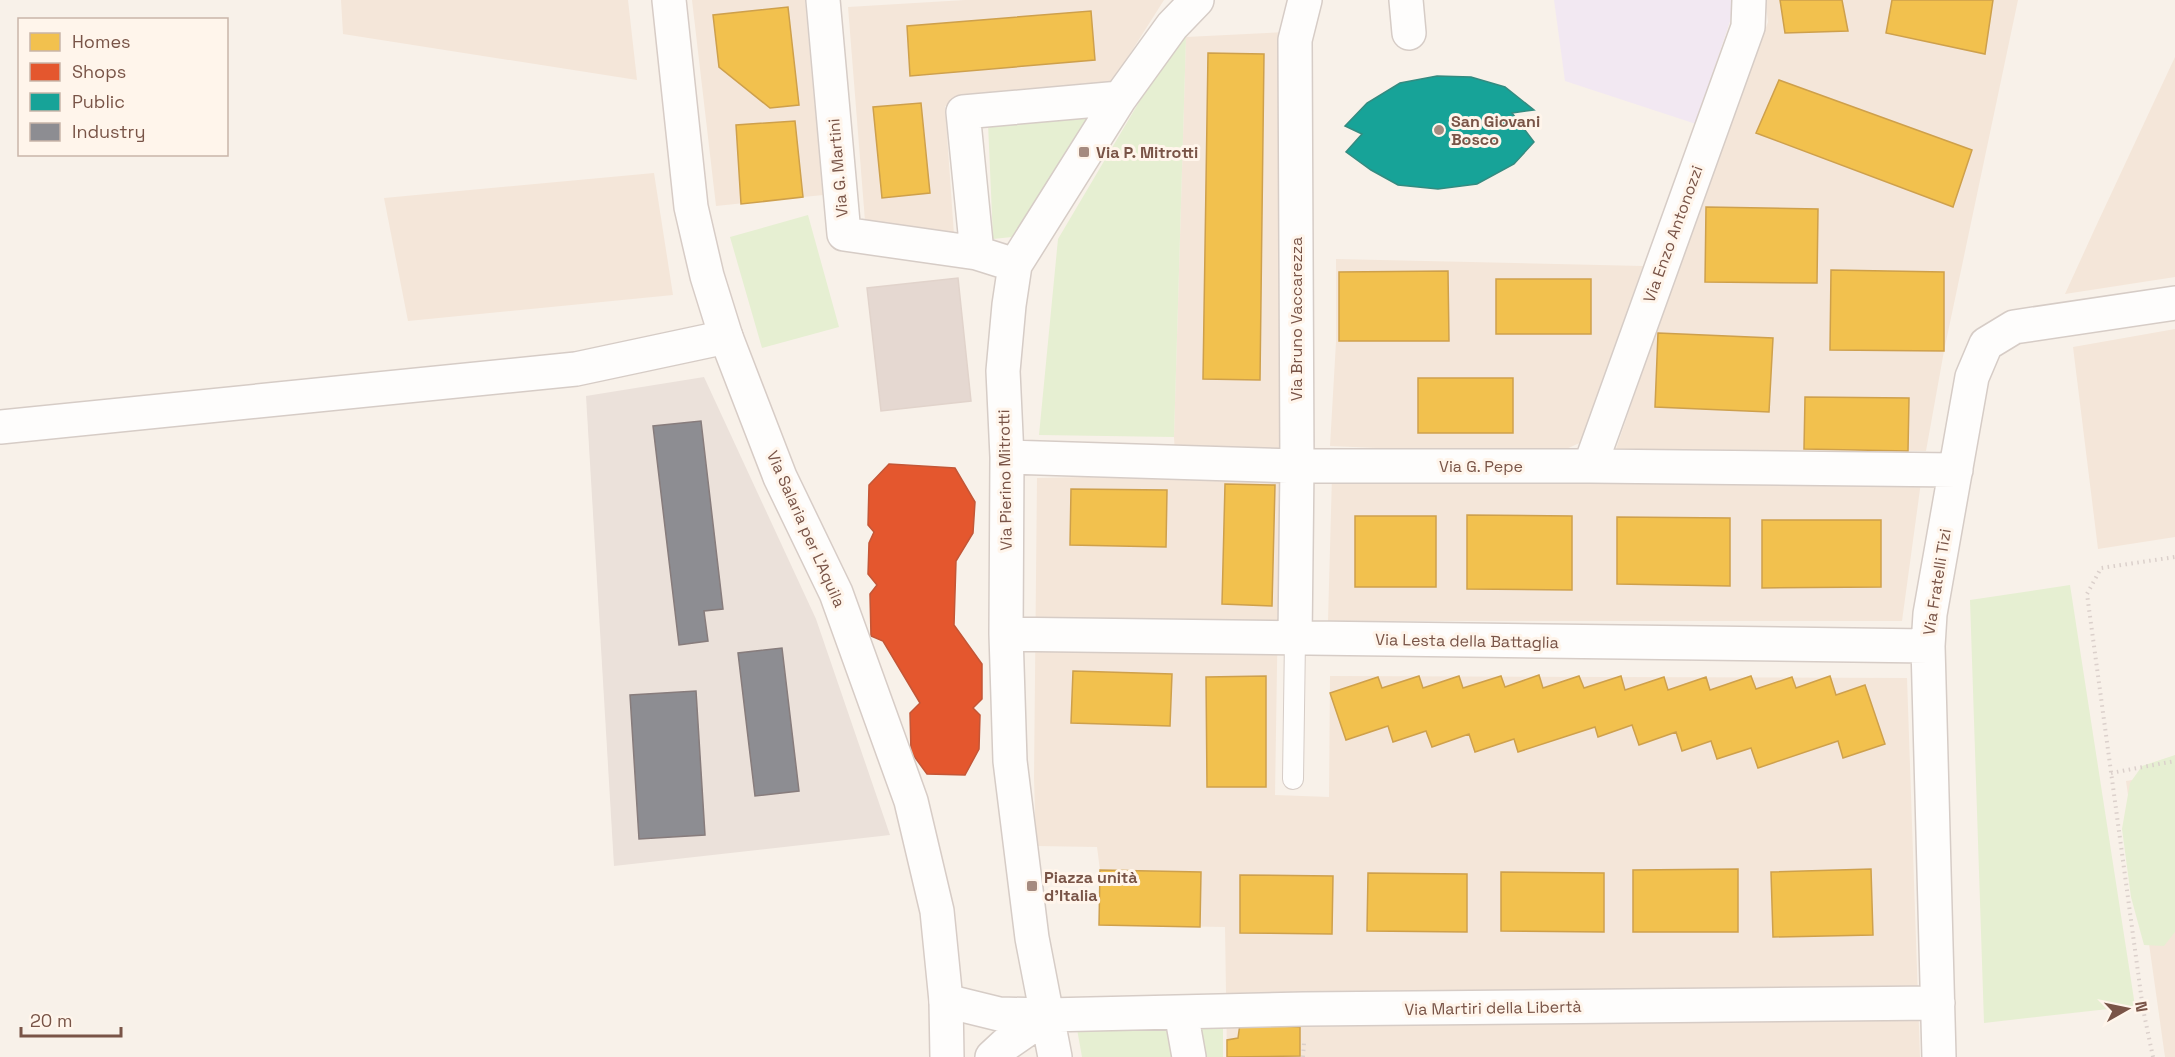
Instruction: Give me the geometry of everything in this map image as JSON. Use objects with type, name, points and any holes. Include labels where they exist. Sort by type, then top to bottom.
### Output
[{"type":"street","name":"Via Salaria per L'Aquila","points":[[669,0],[691,207],[707,276],[726,337],[780,477],[837,592],[910,801],[938,911],[946,1001],[947,1057]]},
{"type":"street","name":"Via G. Martini","points":[[823,0],[844,234],[977,253],[1015,265]]},
{"type":"street","name":"Via Pierino Mitrotti","points":[[1054,1057],[1048,1015],[1037,974],[1010,760],[1006,634],[1007,457],[1003,371],[1008,305],[1015,265],[1120,98],[1172,26],[1197,0]]},
{"type":"street","name":"Via Bruno Vaccarezza","points":[[1295,639],[1297,466],[1295,40],[1305,0]]},
{"type":"street","points":[[1406,0],[1408,33]]},
{"type":"street","name":"Via Enzo Antonozzi","points":[[1590,466],[1748,27],[1749,0]]},
{"type":"street","points":[[977,253],[963,112],[1120,98]]},
{"type":"street","name":"Via Fratelli Tizi","points":[[1939,1057],[1928,646],[1930,614],[1972,377],[1986,344],[2014,327],[2175,303]]},
{"type":"street","points":[[0,427],[576,369],[726,337]]},
{"type":"street","name":"Via G. Pepe","points":[[1007,457],[1297,466],[1956,470]]},
{"type":"street","name":"Via Lesta della Battaglia","points":[[1006,634],[1928,646]]},
{"type":"street","points":[[946,1001],[999,1014],[1048,1015]]},
{"type":"street","name":"Via Martiri della Libertà","points":[[1048,1015],[1938,1003]]},
{"type":"street","points":[[1181,1012],[1189,1057]]},
{"type":"street","points":[[992,1057],[1006,1044],[1048,1015]]},
{"type":"lane","points":[[1293,779],[1295,639]]},
{"type":"path","points":[[2153,1057],[2143,1008],[2086,594],[2101,568],[2175,557]]},
{"type":"path","points":[[2111,773],[2175,761]]},
{"type":"shaded area","points":[[341,0],[628,0],[637,80],[343,34]]},
{"type":"shaded area","points":[[692,0],[805,0],[823,195],[716,206]]},
{"type":"shaded area","points":[[965,0],[1164,0],[1107,90],[945,106],[954,235],[865,221],[848,7]]},
{"type":"shaded area","points":[[1554,0],[1737,0],[1696,124],[1565,81]]},
{"type":"shaded area","points":[[1765,0],[2018,0],[1944,351],[1926,451],[1616,449],[1698,208],[1768,22]]},
{"type":"shaded area","points":[[1287,32],[1275,795],[1329,797],[1330,676],[1907,678],[1920,1057],[1227,1057],[1225,927],[1099,925],[1100,870],[1097,847],[1036,846],[1034,778],[1037,478],[1176,475],[1174,437],[1186,37]]},
{"type":"shaded area","points":[[2175,57],[2175,277],[2065,294],[2097,224]]},
{"type":"shaded area","points":[[654,173],[673,295],[408,321],[384,198]]},
{"type":"shaded area","points":[[1336,259],[1643,266],[1582,442],[1566,449],[1399,449],[1330,446],[1336,342]]},
{"type":"shaded area","points":[[2175,329],[2175,537],[2098,549],[2073,347]]},
{"type":"shaded area","points":[[704,377],[816,619],[890,835],[614,866],[586,396]]},
{"type":"shaded area","points":[[1332,476],[1921,482],[1902,621],[1328,621]]},
{"type":"shaded area","points":[[2175,773],[2175,1057],[2165,1057],[2126,781]]},
{"type":"green space","points":[[1186,37],[1174,437],[1039,435],[1058,239],[1171,48]]},
{"type":"green space","points":[[1089,116],[1012,237],[993,239],[988,123]]},
{"type":"green space","points":[[808,215],[839,327],[762,348],[730,237]]},
{"type":"green space","points":[[2070,585],[2135,1006],[1984,1023],[1970,600]]},
{"type":"green space","points":[[2175,755],[2175,932],[2164,946],[2144,945],[2131,897],[2122,829],[2130,783],[2142,766]]},
{"type":"green space","points":[[1223,1028],[1223,1057],[1082,1057],[1077,1029]]},
{"type":"building: Homes","points":[[1780,0],[1842,0],[1848,31],[1785,33]]},
{"type":"building: Homes","points":[[1892,0],[1993,0],[1985,54],[1886,33]]},
{"type":"building: Homes","points":[[788,7],[799,105],[770,108],[719,67],[713,15]]},
{"type":"building: Homes","points":[[1091,11],[1095,60],[910,76],[907,26]]},
{"type":"building: Homes","points":[[1208,53],[1264,54],[1260,380],[1203,379]]},
{"type":"building: Homes","points":[[1779,80],[1972,150],[1953,207],[1756,133]]},
{"type":"building: Homes","points":[[921,103],[930,193],[882,198],[873,107]]},
{"type":"building: Homes","points":[[795,121],[803,197],[741,204],[736,125]]},
{"type":"building: Homes","points":[[1706,207],[1818,209],[1817,283],[1705,282]]},
{"type":"building: Homes","points":[[1831,270],[1944,272],[1944,351],[1830,350]]},
{"type":"building: Homes","points":[[1448,271],[1449,341],[1339,341],[1339,272]]},
{"type":"building: Homes","points":[[1496,279],[1591,279],[1591,334],[1496,334]]},
{"type":"building: Homes","points":[[1658,333],[1773,338],[1769,412],[1655,407]]},
{"type":"building: Homes","points":[[1418,378],[1513,378],[1513,433],[1418,433]]},
{"type":"building: Homes","points":[[1805,397],[1909,398],[1908,451],[1804,449]]},
{"type":"building: Homes","points":[[1225,484],[1275,485],[1272,606],[1222,604]]},
{"type":"building: Homes","points":[[1071,489],[1167,490],[1166,547],[1070,545]]},
{"type":"building: Homes","points":[[1467,515],[1572,516],[1572,590],[1467,589]]},
{"type":"building: Homes","points":[[1355,516],[1436,516],[1436,587],[1355,587]]},
{"type":"building: Homes","points":[[1617,517],[1730,518],[1730,586],[1617,584]]},
{"type":"building: Homes","points":[[1762,520],[1881,520],[1881,587],[1762,588]]},
{"type":"building: Homes","points":[[1073,671],[1172,674],[1170,726],[1071,723]]},
{"type":"building: Homes","points":[[1539,675],[1543,688],[1579,676],[1584,688],[1621,676],[1625,690],[1664,677],[1668,690],[1706,677],[1710,690],[1751,676],[1756,689],[1792,677],[1796,688],[1830,676],[1836,695],[1865,685],[1885,744],[1843,758],[1838,741],[1758,768],[1751,748],[1717,759],[1711,741],[1682,751],[1676,732],[1639,745],[1632,725],[1598,737],[1595,727],[1518,752],[1514,739],[1475,752],[1469,734],[1432,747],[1426,731],[1393,742],[1388,726],[1346,740],[1330,693],[1378,677],[1382,688],[1419,676],[1423,688],[1459,676],[1463,688],[1501,676],[1505,687]]},
{"type":"building: Homes","points":[[1266,676],[1266,787],[1207,787],[1206,677]]},
{"type":"building: Homes","points":[[1738,869],[1738,932],[1633,932],[1633,870]]},
{"type":"building: Homes","points":[[1871,869],[1873,935],[1773,937],[1771,872]]},
{"type":"building: Homes","points":[[1100,870],[1201,872],[1200,927],[1099,925]]},
{"type":"building: Homes","points":[[1501,872],[1604,873],[1604,932],[1501,931]]},
{"type":"building: Homes","points":[[1368,873],[1467,874],[1467,932],[1367,931]]},
{"type":"building: Homes","points":[[1240,875],[1333,876],[1332,934],[1240,933]]},
{"type":"building: Homes","points":[[1240,1024],[1300,1027],[1300,1056],[1227,1057],[1227,1040],[1238,1038]]},
{"type":"building: Shops","points":[[889,464],[955,468],[975,502],[973,533],[956,561],[954,625],[982,664],[982,699],[973,708],[980,715],[979,749],[965,775],[927,774],[911,752],[910,713],[920,703],[883,641],[871,636],[870,594],[877,585],[868,574],[869,543],[874,532],[868,525],[869,485]]},
{"type":"building: Public","name":"San Giovani Bosco","points":[[1437,76],[1471,77],[1505,87],[1534,110],[1512,113],[1534,142],[1514,164],[1477,184],[1438,189],[1398,185],[1371,170],[1346,152],[1362,134],[1345,126],[1367,103],[1400,83]]},
{"type":"building: Industry","points":[[701,421],[723,609],[704,611],[708,641],[679,645],[653,426]]},
{"type":"building: Industry","points":[[782,648],[799,791],[755,796],[738,653]]},
{"type":"building: Industry","points":[[696,691],[705,835],[639,839],[630,695]]},
{"type":"building: Other","points":[[958,278],[971,401],[881,411],[867,288]]},
{"type":"place","name":"San Giovani Bosco","points":[[1439,130]]},
{"type":"place","name":"Via P. Mitrotti","points":[[1084,152]]},
{"type":"place","name":"Piazza unità d'Italia","points":[[1032,886]]}]
